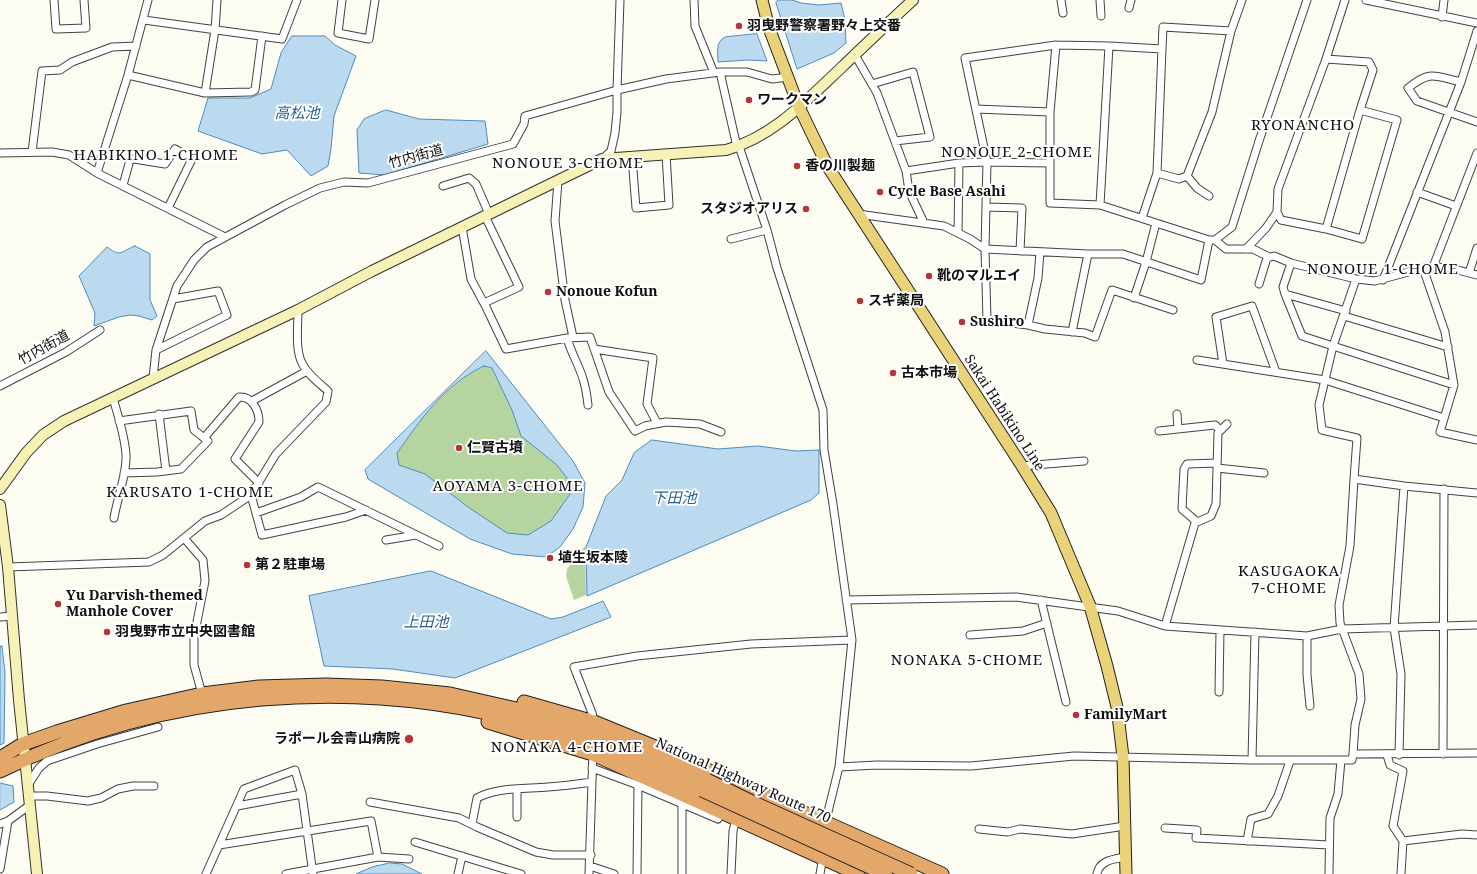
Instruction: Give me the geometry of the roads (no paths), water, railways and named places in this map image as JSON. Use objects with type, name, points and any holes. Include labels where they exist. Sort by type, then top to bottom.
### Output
[{"type":"highway","points":[[0,758],[23,744],[57,732],[126,711],[202,694],[259,687],[326,685],[382,687],[450,694],[469,692],[494,695],[540,705],[593,739],[721,813],[858,874]]},
{"type":"highway","name":"National Highway Route 170","points":[[0,771],[60,744],[130,722],[194,707],[260,698],[326,696],[381,698],[458,707],[593,739],[705,785],[754,803],[911,874]]},
{"type":"highway","points":[[593,739],[655,747],[942,874]]},
{"type":"highway","name":"National Highway Route 170","points":[[705,785],[885,874]]},
{"type":"main road","name":"Sakai Habikino Line","points":[[762,0],[769,28],[799,107],[828,167],[1022,466],[1050,513],[1090,606],[1117,706],[1122,758],[1126,874]]},
{"type":"street","points":[[54,0],[56,29],[86,28],[84,0]]},
{"type":"street","points":[[98,173],[144,20],[148,0]]},
{"type":"street","points":[[205,93],[215,30],[217,0]]},
{"type":"street","points":[[144,20],[282,39],[297,0]]},
{"type":"street","points":[[342,0],[338,33],[369,39],[375,0]]},
{"type":"street","points":[[0,489],[26,453],[43,435],[64,421],[298,310],[462,227],[602,159],[611,151],[618,112],[617,90],[620,0]]},
{"type":"street","points":[[694,0],[696,26],[717,73],[738,146],[767,230],[777,268],[822,410],[824,450],[852,640],[839,767],[825,823],[820,874]]},
{"type":"street","points":[[602,159],[726,150],[761,136],[790,116],[913,0]]},
{"type":"street","points":[[1061,0],[1063,13]]},
{"type":"street","points":[[1100,0],[1101,16]]},
{"type":"street","points":[[1129,8],[1131,0]]},
{"type":"street","points":[[1187,176],[1212,112],[1231,31],[1242,0]]},
{"type":"street","points":[[858,214],[944,226],[958,232],[985,249],[1088,254],[1123,254],[1201,280],[1212,240],[1232,227],[1259,141],[1307,0]]},
{"type":"street","points":[[1345,0],[1326,60],[1278,189],[1277,212],[1281,220],[1326,229],[1362,239],[1397,120],[1360,110]]},
{"type":"street","points":[[1366,0],[1477,23]]},
{"type":"street","points":[[1442,16],[1444,0]]},
{"type":"street","points":[[1142,218],[1157,173],[1163,27],[1231,31]]},
{"type":"street","points":[[1383,280],[1448,111],[1461,82],[1477,31]]},
{"type":"street","points":[[128,75],[205,93],[251,92],[255,90],[262,36]]},
{"type":"street","points":[[1162,49],[1056,45],[965,58],[987,162],[985,249],[987,320],[1028,325],[1044,330],[1085,333],[1095,337],[1112,290],[1173,310]]},
{"type":"street","points":[[1056,45],[1050,112],[1050,203],[1100,205],[1212,240],[1226,249],[1253,249],[1269,257],[1274,256],[1291,263],[1356,279],[1375,281],[1383,280],[1423,268],[1433,267],[1450,268],[1477,275]]},
{"type":"street","points":[[32,152],[42,71],[60,70],[72,62],[112,46],[136,46]]},
{"type":"street","points":[[1100,205],[1108,46]]},
{"type":"street","points":[[855,55],[877,93],[906,171],[909,191],[924,223]]},
{"type":"street","points":[[1326,60],[1369,62],[1373,70],[1326,229]]},
{"type":"street","points":[[617,90],[666,79],[717,73],[747,72],[772,79],[788,77]]},
{"type":"street","points":[[872,84],[914,72],[930,137],[895,141]]},
{"type":"street","points":[[1461,82],[1432,75],[1420,79],[1408,88],[1417,100],[1477,122]]},
{"type":"street","name":"竹内街道","points":[[152,378],[156,350],[177,286],[194,260],[207,247],[320,188],[344,182],[368,183],[513,144],[524,124],[525,116],[617,90]]},
{"type":"street","points":[[976,109],[1050,112]]},
{"type":"street","points":[[123,185],[130,160],[134,159],[165,164],[175,149],[192,159],[168,208]]},
{"type":"street","points":[[0,153],[52,152],[69,155],[98,173],[225,237]]},
{"type":"street","points":[[1433,267],[1456,206],[1475,166],[1477,153]]},
{"type":"street","points":[[632,157],[636,208],[669,205],[666,154]]},
{"type":"street","points":[[906,171],[959,163],[1050,163]]},
{"type":"street","points":[[958,232],[959,163]]},
{"type":"street","points":[[1157,173],[1179,178],[1187,176]]},
{"type":"street","points":[[1187,176],[1197,188],[1209,196]]},
{"type":"street","points":[[443,186],[469,178],[476,184],[487,215],[519,287],[484,303]]},
{"type":"street","points":[[558,181],[555,221],[570,338],[570,349],[583,379],[588,404]]},
{"type":"street","points":[[1417,192],[1456,206]]},
{"type":"street","points":[[986,207],[1022,208],[1020,251]]},
{"type":"street","points":[[1246,249],[1266,228],[1277,212]]},
{"type":"street","points":[[1134,298],[1146,262],[1156,223]]},
{"type":"street","points":[[462,227],[471,279],[506,349],[570,338],[590,337],[609,392],[635,431],[645,426],[666,422],[700,424],[721,432]]},
{"type":"street","points":[[731,239],[767,230]]},
{"type":"street","points":[[1469,273],[1477,248]]},
{"type":"street","points":[[1028,325],[1038,278],[1040,252]]},
{"type":"street","points":[[1072,332],[1088,254]]},
{"type":"street","points":[[1259,284],[1267,258],[1269,257]]},
{"type":"street","points":[[1291,263],[1283,287],[1302,336],[1454,385]]},
{"type":"street","points":[[1423,268],[1445,332],[1454,385],[1440,432],[1477,440]]},
{"type":"street","points":[[839,767],[877,765],[971,766],[1074,756],[1290,761],[1352,760],[1355,725],[1361,699],[1360,674],[1340,624],[1339,605],[1350,546],[1357,438],[1322,430],[1319,405],[1333,346],[1356,279]]},
{"type":"street","points":[[156,350],[227,315],[218,291],[173,299]]},
{"type":"street","points":[[1285,294],[1448,347]]},
{"type":"street","points":[[1223,364],[1216,317],[1252,306],[1276,372]]},
{"type":"street","points":[[8,567],[149,562],[163,555],[205,521],[221,515],[251,495],[276,454],[326,402],[328,391],[307,371],[301,363],[298,352],[298,310]]},
{"type":"street","name":"竹内街道","points":[[0,386],[66,352],[100,330]]},
{"type":"street","points":[[594,349],[653,358],[647,404],[656,423]]},
{"type":"street","points":[[1197,360],[1325,380],[1444,418]]},
{"type":"street","points":[[252,401],[307,371]]},
{"type":"street","points":[[204,438],[239,397],[245,397],[252,401],[259,415],[259,422],[236,459],[259,483]]},
{"type":"street","points":[[113,398],[126,456],[124,473],[114,518]]},
{"type":"street","points":[[119,421],[159,414],[191,411],[194,430],[208,441],[181,469],[124,473]]},
{"type":"street","points":[[159,414],[166,471]]},
{"type":"street","points":[[1177,414],[1178,429]]},
{"type":"street","points":[[1165,626],[1195,523],[1211,516],[1216,504],[1218,433],[1227,424]]},
{"type":"street","points":[[1159,431],[1215,425],[1220,430]]},
{"type":"street","points":[[1022,466],[1084,461]]},
{"type":"street","points":[[1197,522],[1182,509],[1184,469],[1187,464],[1217,466],[1264,473]]},
{"type":"street","points":[[1354,479],[1404,486],[1477,493]]},
{"type":"street","points":[[1399,755],[1401,674],[1394,628],[1404,486]]},
{"type":"street","points":[[256,513],[301,497],[318,487],[439,546]]},
{"type":"street","points":[[1443,754],[1444,489]]},
{"type":"street","points":[[251,495],[262,535],[346,517],[366,510]]},
{"type":"street","points":[[0,505],[13,616],[23,744],[37,874]]},
{"type":"street","points":[[386,540],[416,535]]},
{"type":"street","points":[[184,538],[203,560],[205,581],[194,637],[194,665],[202,694]]},
{"type":"street","points":[[846,600],[1016,597],[1118,611],[1165,626],[1307,636],[1342,629],[1477,625]]},
{"type":"street","points":[[1041,600],[1066,702]]},
{"type":"street","points":[[0,617],[13,616]]},
{"type":"street","points":[[970,636],[1023,631],[1047,623]]},
{"type":"street","points":[[1219,692],[1220,630]]},
{"type":"street","points":[[1252,760],[1255,632]]},
{"type":"street","points":[[1307,636],[1307,675],[1310,706]]},
{"type":"street","points":[[589,874],[591,855],[592,714],[574,667],[637,656],[751,644],[852,640]]},
{"type":"street","points":[[28,785],[39,768],[47,761],[97,744],[158,727]]},
{"type":"street","points":[[1353,754],[1399,755],[1477,753]]},
{"type":"street","points":[[1387,754],[1390,765],[1403,771],[1393,826],[1403,841],[1401,874]]},
{"type":"street","points":[[1329,874],[1330,818],[1338,794],[1341,760]]},
{"type":"street","points":[[1247,841],[1251,819],[1268,814],[1278,796],[1290,761]]},
{"type":"street","points":[[592,768],[638,785],[718,819],[721,813]]},
{"type":"street","points":[[206,874],[244,789],[295,770],[302,794],[313,871]]},
{"type":"street","points":[[472,824],[478,798],[483,795],[517,789],[592,782]]},
{"type":"street","points":[[637,874],[638,785]]},
{"type":"street","points":[[0,824],[8,821],[30,801],[47,796],[88,801],[101,798],[118,789],[133,786],[154,786]]},
{"type":"street","points":[[517,789],[517,817]]},
{"type":"street","points":[[237,806],[302,794]]},
{"type":"street","points":[[370,802],[459,818],[536,852],[554,855],[591,855]]},
{"type":"street","points":[[682,804],[682,874]]},
{"type":"street","points":[[731,874],[733,831],[736,819]]},
{"type":"street","points":[[0,869],[8,821]]},
{"type":"street","points":[[219,845],[371,821],[378,857]]},
{"type":"street","points":[[979,829],[1008,832],[1020,829],[1072,834],[1125,826]]},
{"type":"street","points":[[1165,828],[1197,830],[1196,838],[1329,845]]},
{"type":"street","points":[[1403,841],[1462,834],[1477,835]]},
{"type":"street","points":[[415,842],[521,874]]},
{"type":"street","points":[[458,874],[462,856]]},
{"type":"street","points":[[286,874],[313,871],[378,857],[409,859]]},
{"type":"street","points":[[1097,874],[1097,870],[1107,860],[1125,857]]},
{"type":"street","points":[[590,866],[614,874]]},
{"type":"water","points":[[778,0],[792,0],[801,3],[819,5],[841,3],[845,20],[846,43],[834,53],[797,69],[776,3]]},
{"type":"water","points":[[757,34],[767,61],[748,60],[718,62],[718,45],[722,39],[725,37]]},
{"type":"water","name":"高松池","points":[[292,36],[325,36],[335,45],[356,56],[334,116],[328,166],[311,176],[287,150],[262,154],[198,131],[208,98],[250,98],[271,89],[281,53]]},
{"type":"water","points":[[386,110],[419,119],[485,121],[488,144],[385,175],[359,173],[357,130],[364,119]]},
{"type":"water","points":[[135,246],[150,254],[150,300],[157,316],[152,320],[130,315],[119,317],[94,326],[95,313],[79,276],[107,247],[118,253]]},
{"type":"water","points":[[486,351],[573,461],[585,483],[583,507],[573,529],[560,547],[546,557],[512,554],[470,539],[368,479],[365,470]],"holes":[[[484,366],[492,368],[512,410],[521,436],[557,465],[570,482],[570,494],[551,521],[528,535],[507,533],[468,507],[425,474],[399,465],[397,453],[425,415],[446,392],[457,382]]]},
{"type":"water","name":"下田池","points":[[652,440],[718,449],[758,446],[796,451],[819,450],[819,493],[811,500],[587,596],[586,547],[606,496],[622,480],[634,453]]},
{"type":"water","name":"上田池","points":[[431,571],[551,619],[563,617],[603,601],[611,617],[455,678],[393,669],[324,666],[309,596]]},
{"type":"water","points":[[2,646],[5,673],[4,743],[0,745],[0,647]]},
{"type":"water","points":[[0,783],[13,786],[14,802],[0,810]]},
{"type":"water","points":[[390,863],[402,864],[422,874],[356,874],[372,867]]},
{"type":"place","name":"羽曳野警察署野々上交番","points":[[739,26]]},
{"type":"place","name":"ワークマン","points":[[749,100]]},
{"type":"place","name":"香の川製麺","points":[[797,166]]},
{"type":"place","name":"Cycle Base Asahi","points":[[880,192]]},
{"type":"place","name":"スタジオアリス","points":[[806,209]]},
{"type":"place","name":"靴のマルエイ","points":[[929,276]]},
{"type":"place","name":"Nonoue Kofun","points":[[548,292]]},
{"type":"place","name":"スギ薬局","points":[[860,301]]},
{"type":"place","name":"Sushiro","points":[[962,322]]},
{"type":"place","name":"古本市場","points":[[893,373]]},
{"type":"place","name":"仁賢古墳","points":[[459,448]]},
{"type":"place","name":"埴生坂本陵","points":[[550,558]]},
{"type":"place","name":"第２駐車場","points":[[247,565]]},
{"type":"place","name":"Yu Darvish-themed Manhole Cover","points":[[58,604]]},
{"type":"place","name":"羽曳野市立中央図書館","points":[[107,632]]},
{"type":"place","name":"FamilyMart","points":[[1076,715]]},
{"type":"place","name":"ラポール会青山病院","points":[[409,739]]},
{"type":"district","name":"RYONANCHO","points":[[1303,126]]},
{"type":"district","name":"NONOUE 2-CHOME","points":[[1017,153]]},
{"type":"district","name":"HABIKINO 1-CHOME","points":[[156,156]]},
{"type":"district","name":"NONOUE 3-CHOME","points":[[568,164]]},
{"type":"district","name":"NONOUE 1-CHOME","points":[[1383,270]]},
{"type":"district","name":"AOYAMA 3-CHOME","points":[[508,487]]},
{"type":"district","name":"KARUSATO 1-CHOME","points":[[190,493]]},
{"type":"district","name":"KASUGAOKA 7-CHOME","points":[[1289,580]]},
{"type":"district","name":"NONAKA 5-CHOME","points":[[967,661]]},
{"type":"district","name":"NONAKA 4-CHOME","points":[[567,748]]}]
